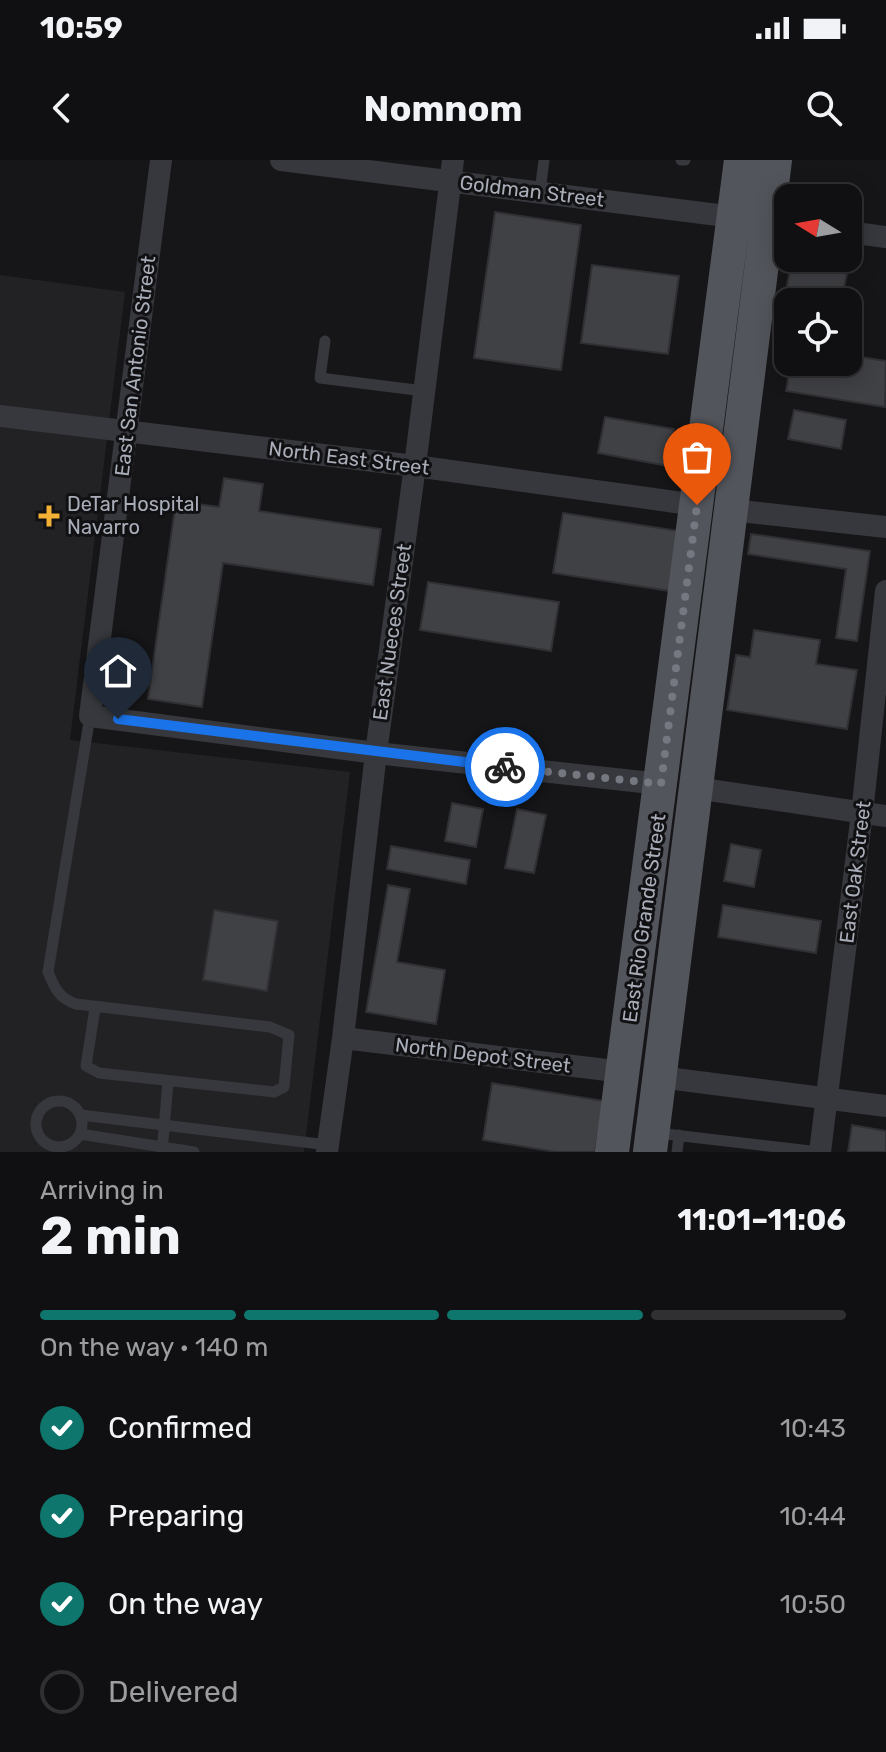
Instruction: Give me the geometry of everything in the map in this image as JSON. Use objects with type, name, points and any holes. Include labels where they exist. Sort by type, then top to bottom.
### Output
[{"type":"main road","name":"East Rio Grande Street","points":[[741,160],[763,221]]},
{"type":"main road","points":[[757,160],[754,207],[763,221]]},
{"type":"main road","name":"East Rio Grande Street","points":[[612,1152],[697,505],[775,160]]},
{"type":"main road","name":"East Rio Grande Street","points":[[664,1143],[659,1077],[757,304],[748,295],[745,285],[748,245],[745,230],[763,221]]},
{"type":"street","name":"East San Antonio Street","points":[[90,716],[161,160]]},
{"type":"street","name":"Goldman Street","points":[[281,160],[452,170],[540,192],[763,221]]},
{"type":"street","name":"East Nueces Street","points":[[328,1148],[452,170]]},
{"type":"street","points":[[862,234],[886,237]]},
{"type":"street","name":"North East Street","points":[[0,416],[415,466],[697,505]]},
{"type":"street","points":[[731,510],[886,527]]},
{"type":"street","name":"East Oak Street","points":[[819,1152],[862,813],[886,591]]},
{"type":"street","points":[[90,716],[376,753],[661,784]]},
{"type":"street","points":[[696,788],[886,816]]},
{"type":"street","name":"North Depot Street","points":[[343,1038],[623,1072]]},
{"type":"street","points":[[659,1077],[886,1106]]},
{"type":"lane","points":[[540,192],[544,160]]},
{"type":"lane","points":[[325,341],[320,378],[424,391]]},
{"type":"lane","points":[[90,716],[48,972],[55,989],[63,999],[95,1008],[270,1027],[289,1035],[284,1087],[274,1092],[99,1073],[86,1066],[95,1008]]},
{"type":"lane","points":[[162,1150],[168,1082]]},
{"type":"lane","points":[[53,1101],[70,1102],[81,1115],[83,1123],[80,1134],[71,1144],[56,1147],[42,1140],[36,1127],[39,1111],[53,1101]]},
{"type":"lane","points":[[81,1115],[328,1148]]},
{"type":"lane","points":[[80,1134],[162,1150],[194,1152]]},
{"type":"lane","points":[[664,1143],[819,1152]]},
{"type":"shaded area","name":"DeTar Hospital Navarro","points":[[0,275],[125,292],[70,740],[350,772],[304,1152],[0,1152]]},
{"type":"building","points":[[495,212],[581,225],[561,370],[474,358]]},
{"type":"building","points":[[592,265],[679,276],[668,354],[581,343]]},
{"type":"building","points":[[790,272],[847,272],[844,288],[787,288]]},
{"type":"building","points":[[862,357],[886,361],[885,407],[786,391],[789,376],[862,376]]},
{"type":"building","points":[[794,410],[846,420],[841,449],[788,439]]},
{"type":"building","points":[[605,417],[674,429],[668,466],[598,453]]},
{"type":"building","points":[[224,478],[263,484],[259,511],[381,529],[373,585],[223,563],[202,707],[148,699],[176,501],[219,507]]},
{"type":"building","points":[[563,513],[679,531],[670,591],[553,573]]},
{"type":"building","points":[[751,534],[870,551],[857,641],[836,638],[846,569],[748,554]]},
{"type":"building","points":[[428,582],[559,602],[551,651],[420,630]]},
{"type":"building","points":[[754,630],[820,640],[816,664],[857,670],[847,729],[727,710],[736,655],[750,657]]},
{"type":"building","points":[[452,803],[483,809],[476,847],[445,841]]},
{"type":"building","points":[[517,809],[546,815],[534,873],[505,868]]},
{"type":"building","points":[[731,844],[761,850],[754,887],[724,881]]},
{"type":"building","points":[[391,846],[470,860],[466,884],[387,869]]},
{"type":"building","points":[[388,885],[410,889],[397,962],[445,970],[436,1024],[366,1012]]},
{"type":"building","points":[[723,905],[821,921],[816,953],[718,937]]},
{"type":"building","points":[[214,910],[278,921],[267,991],[203,980]]},
{"type":"building","points":[[492,1083],[604,1101],[595,1152],[556,1152],[483,1140]]},
{"type":"building","points":[[852,1125],[886,1131],[886,1152],[848,1152]]},
{"type":"way so far","points":[[505,767],[661,784],[697,505]]},
{"type":"place","name":"DeTar Hospital Navarro","points":[[49,516]]},
{"type":"route","points":[[118,719],[505,767]]}]
